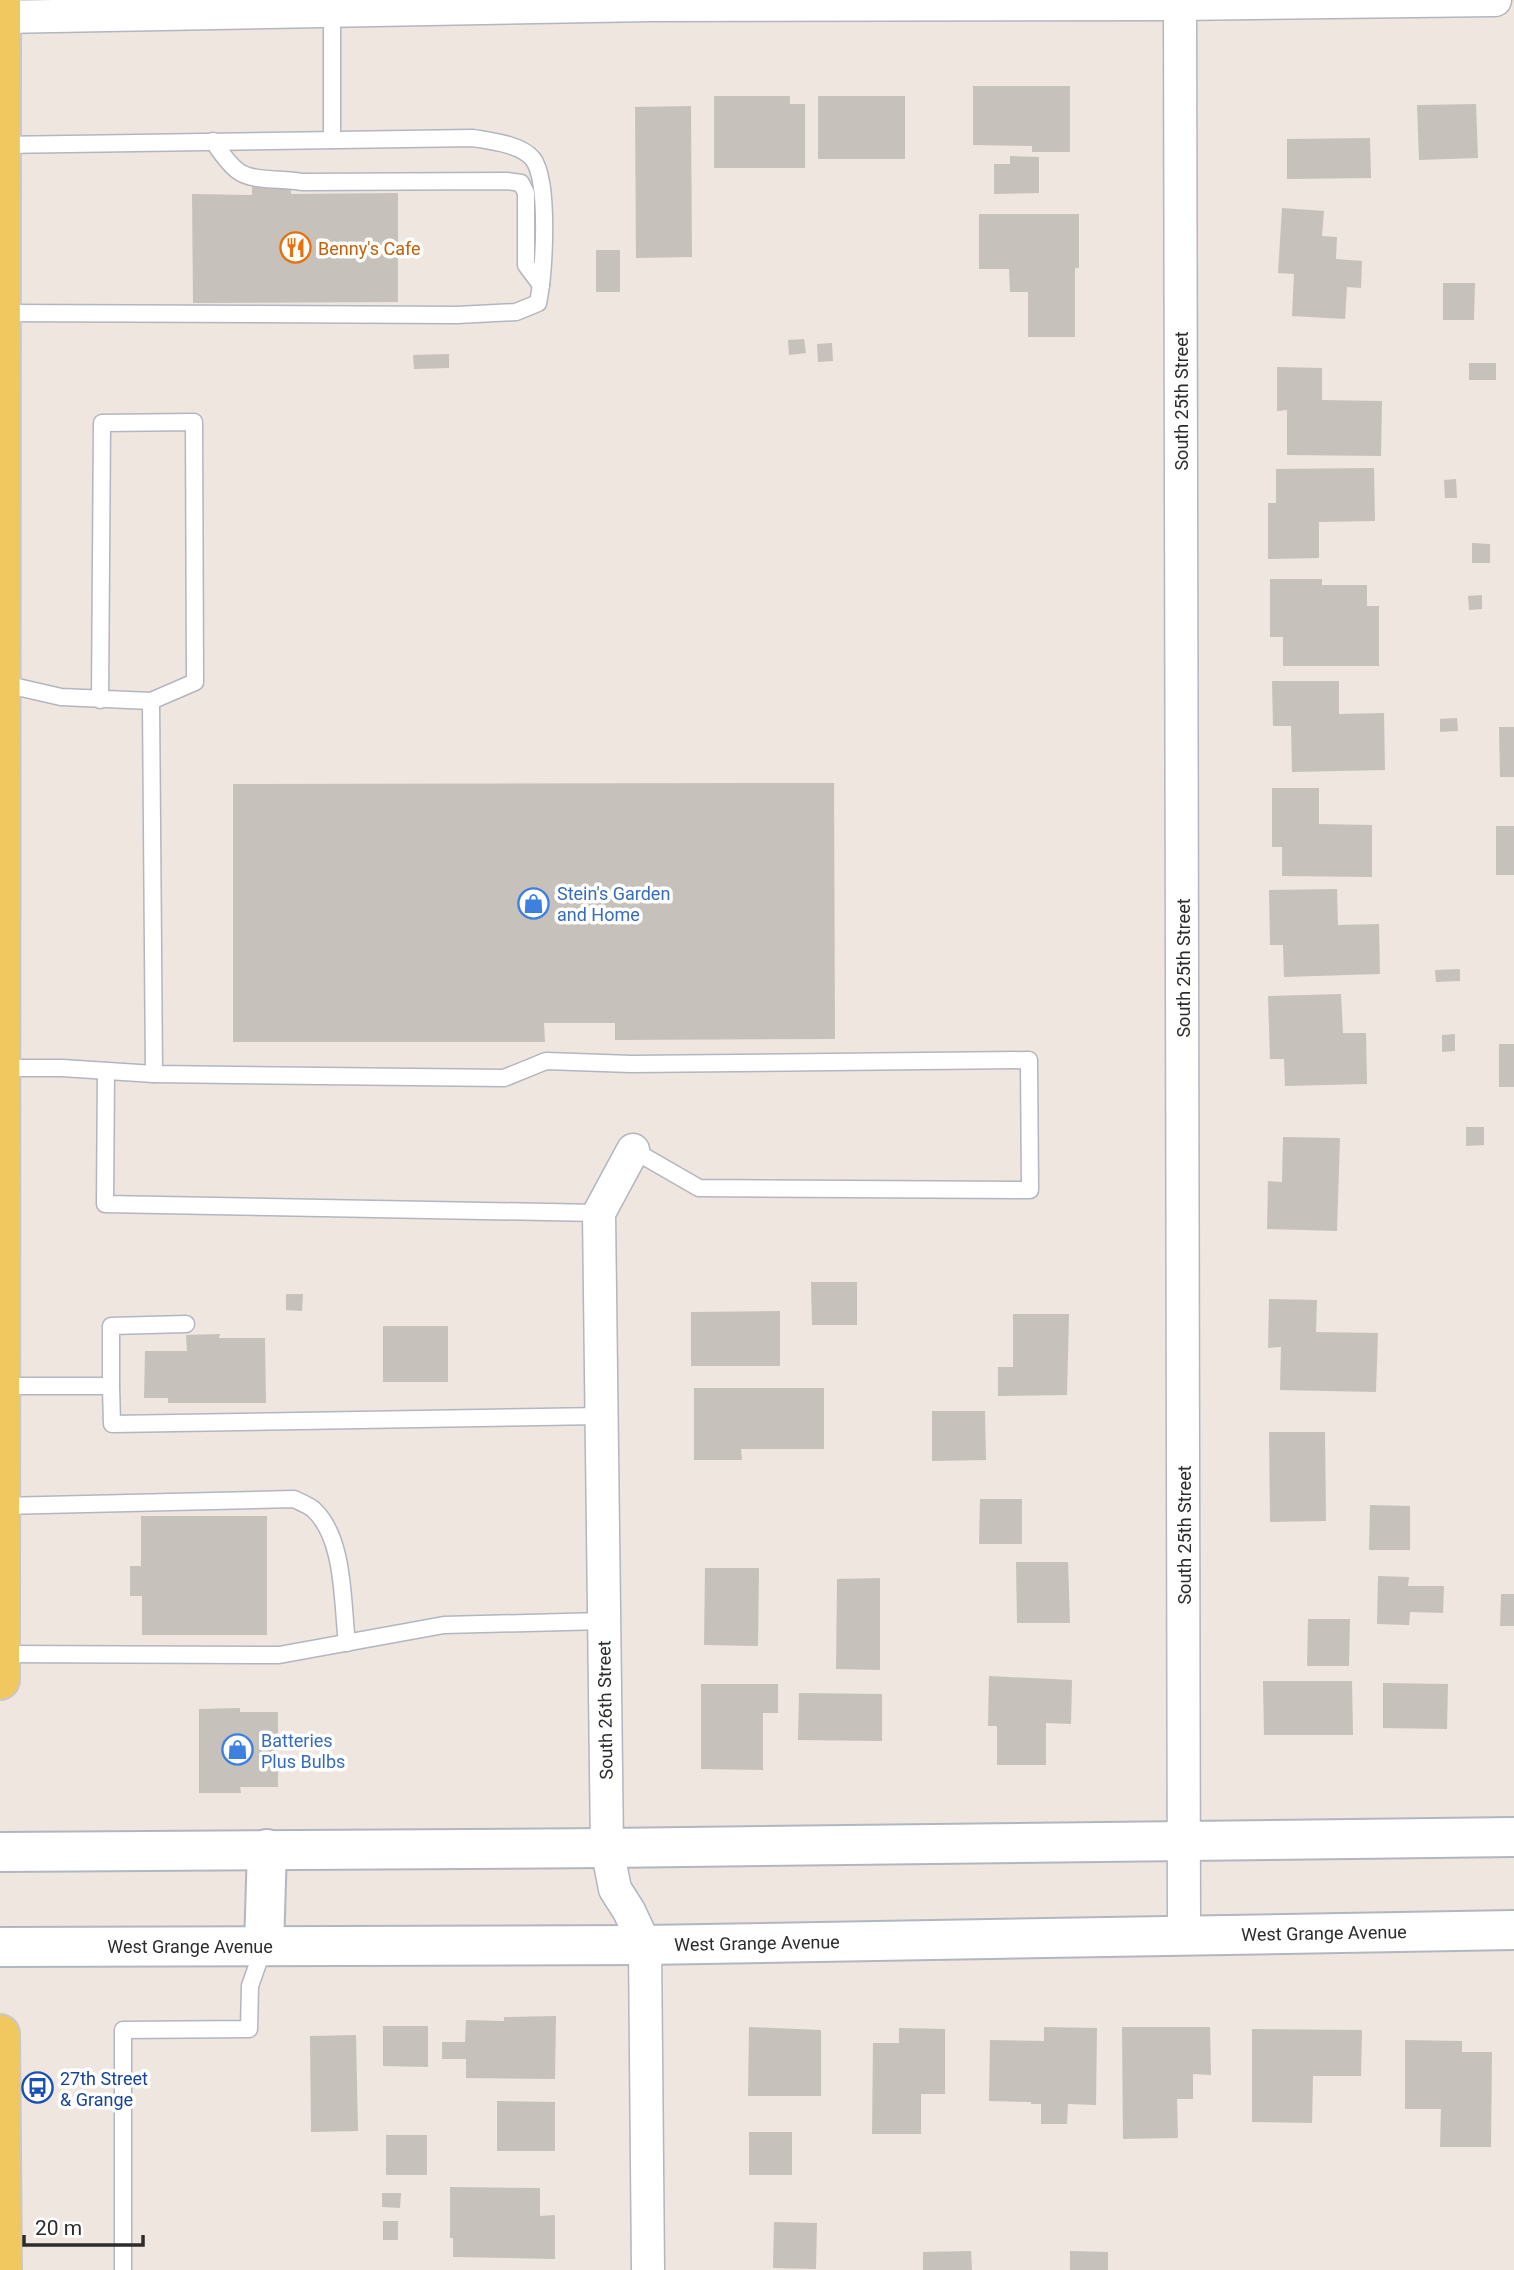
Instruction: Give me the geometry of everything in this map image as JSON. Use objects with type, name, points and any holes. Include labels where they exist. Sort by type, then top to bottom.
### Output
[{"type":"main road","points":[[0,1680],[1,0]]},
{"type":"main road","points":[[0,2034],[2,2270]]},
{"type":"street","points":[[0,17],[127,7],[332,11],[596,3],[1495,0]]},
{"type":"street","name":"South 25th Street","points":[[1180,2],[1184,1935]]},
{"type":"street","name":"South 26th Street","points":[[633,1150],[599,1213],[601,1416],[607,1848],[615,1889],[645,1944],[648,2270]]},
{"type":"street","points":[[0,1852],[1514,1837]]},
{"type":"street","points":[[264,1946],[267,1849]]},
{"type":"street","name":"West Grange Avenue","points":[[0,1947],[645,1944],[1514,1930]]},
{"type":"lane","points":[[332,11],[332,140]]},
{"type":"lane","points":[[0,145],[473,138],[507,144],[533,158],[544,186],[538,303],[516,312],[457,315],[1,313]]},
{"type":"lane","points":[[213,142],[236,171],[250,178],[284,178],[302,182],[521,183],[526,193],[526,265],[541,285]]},
{"type":"lane","points":[[0,683],[61,697],[100,700],[151,701],[195,682],[194,422],[102,423],[100,700]]},
{"type":"lane","points":[[151,701],[154,1074]]},
{"type":"lane","points":[[1,1068],[62,1068],[154,1074],[504,1079],[546,1061],[631,1064],[1029,1060],[1030,1189],[699,1188],[633,1150]]},
{"type":"lane","points":[[106,1071],[105,1204],[599,1213]]},
{"type":"lane","points":[[186,1324],[111,1326],[112,1424],[601,1416]]},
{"type":"lane","points":[[1,1386],[111,1386]]},
{"type":"lane","points":[[1,1506],[294,1499],[312,1508],[327,1526],[337,1552],[346,1643]]},
{"type":"lane","points":[[0,1654],[279,1655],[444,1625],[604,1621]]},
{"type":"lane","points":[[123,2270],[123,2031],[249,2029],[250,1986],[264,1946]]},
{"type":"building","points":[[973,86],[1070,86],[1070,152],[1032,152],[1032,146],[973,145]]},
{"type":"building","points":[[714,96],[790,96],[790,104],[805,104],[805,168],[714,168]]},
{"type":"building","points":[[818,96],[905,96],[905,159],[818,159]]},
{"type":"building","points":[[1476,104],[1478,158],[1419,160],[1417,105]]},
{"type":"building","points":[[691,106],[692,257],[636,258],[635,107]]},
{"type":"building","points":[[1370,138],[1371,178],[1287,179],[1287,139]]},
{"type":"building","points":[[1010,156],[1039,157],[1039,193],[994,194],[994,164],[1010,164]]},
{"type":"building","name":"Benny's Cafe","points":[[252,183],[291,183],[291,194],[398,193],[398,302],[193,303],[192,194],[252,195]]},
{"type":"building","points":[[1282,208],[1324,211],[1322,236],[1337,237],[1336,259],[1362,261],[1361,288],[1347,287],[1345,319],[1292,316],[1294,274],[1278,273]]},
{"type":"building","points":[[979,214],[1079,214],[1079,268],[1075,268],[1075,337],[1028,337],[1028,292],[1010,292],[1009,269],[979,269]]},
{"type":"building","points":[[596,250],[620,250],[620,292],[596,292]]},
{"type":"building","points":[[1443,283],[1475,283],[1474,320],[1443,320]]},
{"type":"building","points":[[804,339],[806,353],[789,355],[788,340]]},
{"type":"building","points":[[832,343],[833,361],[818,362],[817,344]]},
{"type":"building","points":[[449,354],[449,368],[414,369],[413,355]]},
{"type":"building","points":[[1469,363],[1496,363],[1496,380],[1469,380]]},
{"type":"building","points":[[1277,367],[1322,368],[1322,400],[1382,401],[1381,456],[1287,455],[1287,410],[1277,411]]},
{"type":"building","points":[[1374,468],[1375,521],[1319,522],[1319,558],[1268,559],[1268,503],[1276,503],[1276,469]]},
{"type":"building","points":[[1456,479],[1457,498],[1445,498],[1444,480]]},
{"type":"building","points":[[1472,543],[1490,544],[1490,563],[1472,563]]},
{"type":"building","points":[[1270,579],[1322,579],[1322,585],[1367,585],[1367,606],[1379,606],[1379,666],[1283,666],[1283,637],[1270,637]]},
{"type":"building","points":[[1482,595],[1482,609],[1469,610],[1468,596]]},
{"type":"building","points":[[1272,681],[1339,681],[1339,714],[1384,713],[1385,770],[1292,772],[1291,726],[1273,726]]},
{"type":"building","points":[[1457,718],[1458,731],[1440,732],[1440,719]]},
{"type":"building","points":[[1499,727],[1514,727],[1514,777],[1500,777]]},
{"type":"building","name":"Stein's Garden and Home","points":[[834,783],[835,1039],[615,1040],[615,1023],[544,1023],[545,1042],[233,1042],[233,784]]},
{"type":"building","points":[[1272,788],[1319,788],[1319,824],[1372,825],[1372,877],[1282,876],[1282,847],[1272,847]]},
{"type":"building","points":[[1496,826],[1514,826],[1514,875],[1496,875]]},
{"type":"building","points":[[1337,889],[1338,925],[1379,924],[1380,974],[1284,977],[1283,945],[1270,945],[1269,890]]},
{"type":"building","points":[[1460,969],[1460,981],[1436,982],[1435,970]]},
{"type":"building","points":[[1341,994],[1343,1033],[1366,1033],[1367,1084],[1285,1086],[1284,1059],[1270,1059],[1268,996]]},
{"type":"building","points":[[1455,1034],[1455,1051],[1442,1052],[1442,1035]]},
{"type":"building","points":[[1499,1044],[1514,1044],[1514,1087],[1499,1087]]},
{"type":"building","points":[[1466,1127],[1484,1127],[1484,1145],[1466,1146]]},
{"type":"building","points":[[1283,1137],[1340,1138],[1337,1231],[1267,1229],[1268,1181],[1282,1182]]},
{"type":"building","points":[[811,1282],[857,1282],[857,1325],[812,1325]]},
{"type":"building","points":[[286,1294],[303,1294],[302,1311],[286,1310]]},
{"type":"building","points":[[1269,1299],[1317,1300],[1316,1332],[1378,1333],[1376,1392],[1280,1390],[1281,1347],[1268,1348]]},
{"type":"building","points":[[780,1311],[780,1366],[691,1366],[691,1312]]},
{"type":"building","points":[[1013,1314],[1069,1314],[1067,1395],[998,1396],[998,1367],[1013,1367]]},
{"type":"building","points":[[383,1326],[448,1326],[448,1382],[383,1382]]},
{"type":"building","points":[[220,1334],[219,1338],[265,1338],[266,1403],[168,1403],[168,1398],[144,1398],[145,1351],[187,1351],[186,1335]]},
{"type":"building","points":[[694,1388],[824,1388],[824,1449],[741,1449],[742,1460],[694,1460]]},
{"type":"building","points":[[932,1411],[985,1411],[986,1460],[932,1461]]},
{"type":"building","points":[[1269,1432],[1325,1432],[1326,1521],[1270,1522]]},
{"type":"building","points":[[980,1499],[1022,1499],[1022,1544],[979,1544]]},
{"type":"building","points":[[1370,1505],[1410,1506],[1410,1550],[1369,1550]]},
{"type":"building","points":[[141,1516],[267,1516],[267,1635],[142,1635],[142,1596],[130,1596],[130,1566],[141,1566]]},
{"type":"building","points":[[1016,1562],[1068,1562],[1070,1623],[1017,1623]]},
{"type":"building","points":[[705,1568],[759,1568],[758,1646],[704,1645]]},
{"type":"building","points":[[1378,1576],[1409,1577],[1408,1586],[1444,1586],[1443,1613],[1410,1612],[1409,1625],[1377,1624]]},
{"type":"building","points":[[880,1578],[880,1670],[836,1669],[837,1579]]},
{"type":"building","points":[[1501,1594],[1514,1594],[1514,1626],[1500,1626]]},
{"type":"building","points":[[1308,1619],[1350,1619],[1349,1666],[1307,1666]]},
{"type":"building","points":[[989,1676],[1072,1680],[1071,1724],[1046,1723],[1046,1765],[997,1765],[997,1726],[988,1726]]},
{"type":"building","points":[[1263,1681],[1352,1681],[1353,1735],[1264,1735]]},
{"type":"building","points":[[1383,1683],[1448,1684],[1447,1729],[1383,1728]]},
{"type":"building","points":[[701,1684],[778,1684],[778,1713],[763,1713],[763,1770],[701,1769]]},
{"type":"building","points":[[799,1693],[882,1694],[882,1741],[798,1740]]},
{"type":"building","name":"Batteries Plus Bulbs","points":[[240,1708],[240,1712],[278,1712],[278,1787],[240,1787],[241,1793],[199,1793],[199,1709]]},
{"type":"building","points":[[556,2016],[555,2079],[466,2078],[466,2059],[442,2059],[442,2042],[465,2042],[466,2020],[504,2021],[504,2017]]},
{"type":"building","points":[[383,2026],[428,2026],[428,2067],[383,2066]]},
{"type":"building","points":[[749,2027],[821,2030],[821,2096],[748,2096]]},
{"type":"building","points":[[1044,2027],[1097,2028],[1096,2105],[1068,2104],[1067,2124],[1041,2124],[1041,2104],[989,2101],[990,2040],[1044,2041]]},
{"type":"building","points":[[1122,2027],[1210,2027],[1211,2075],[1193,2074],[1193,2099],[1177,2099],[1178,2138],[1123,2139]]},
{"type":"building","points":[[899,2028],[945,2029],[945,2094],[921,2094],[921,2134],[872,2134],[873,2043],[899,2043]]},
{"type":"building","points":[[1252,2029],[1362,2030],[1361,2076],[1313,2076],[1312,2123],[1252,2122]]},
{"type":"building","points":[[356,2035],[358,2131],[311,2132],[310,2036]]},
{"type":"building","points":[[1405,2040],[1462,2041],[1462,2052],[1492,2052],[1491,2147],[1440,2147],[1441,2109],[1405,2109]]},
{"type":"building","points":[[497,2101],[555,2102],[555,2151],[497,2151]]},
{"type":"building","points":[[749,2132],[792,2132],[792,2175],[749,2175]]},
{"type":"building","points":[[386,2135],[427,2135],[427,2175],[386,2175]]},
{"type":"building","points":[[450,2187],[540,2188],[540,2216],[555,2215],[555,2259],[453,2257],[453,2238],[450,2238]]},
{"type":"building","points":[[382,2193],[401,2193],[400,2208],[382,2207]]},
{"type":"building","points":[[383,2221],[398,2221],[398,2240],[383,2240]]},
{"type":"building","points":[[774,2222],[817,2223],[816,2269],[773,2268]]},
{"type":"building","points":[[971,2251],[972,2270],[923,2270],[923,2252]]},
{"type":"building","points":[[1070,2251],[1108,2252],[1108,2270],[1070,2270]]},
{"type":"place","name":"Benny's Cafe","points":[[295,248]]},
{"type":"place","name":"Stein's Garden and Home","points":[[534,903]]},
{"type":"place","name":"Batteries Plus Bulbs","points":[[238,1750]]},
{"type":"place","name":"27th Street & Grange","points":[[37,2088]]}]
